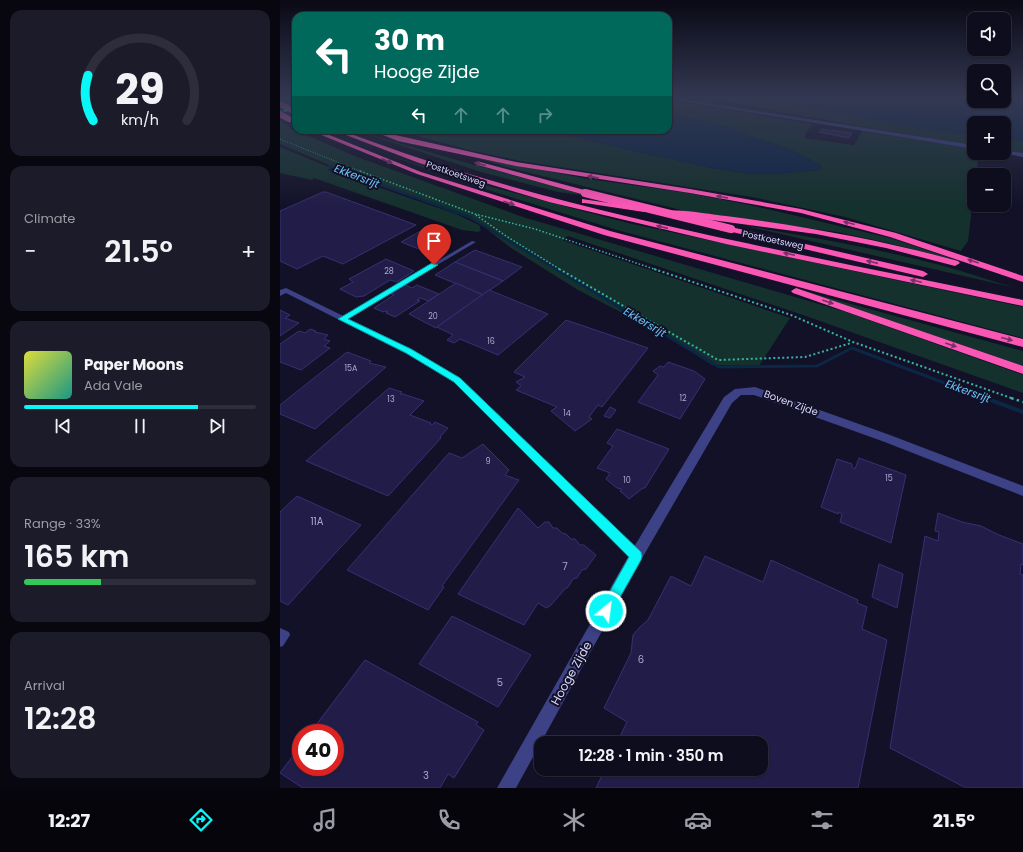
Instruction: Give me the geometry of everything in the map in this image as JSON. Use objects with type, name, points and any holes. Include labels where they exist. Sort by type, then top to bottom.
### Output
[{"type":"highway","name":"Postkoetsweg","points":[[322,134],[419,173],[607,233],[1023,343]]},
{"type":"highway","name":"Postkoetsweg","points":[[347,134],[419,161],[520,191],[630,220],[1023,302]]},
{"type":"highway","name":"Postkoetsweg","points":[[384,134],[416,146],[585,193],[924,274],[1023,302]]},
{"type":"highway","points":[[390,136],[516,164],[690,191],[801,211],[893,235],[1023,279]]},
{"type":"highway","name":"Postkoetsweg","points":[[520,191],[634,208],[806,229],[879,244],[936,258],[1023,284]]},
{"type":"highway","name":"Postkoetsweg","points":[[712,262],[1023,370]]},
{"type":"street","points":[[891,134],[967,146]]},
{"type":"street","points":[[1011,153],[1023,155]]},
{"type":"street","points":[[282,291],[408,351],[457,380],[636,556]]},
{"type":"street","name":"Boven Zijde","points":[[636,556],[728,400],[739,392],[755,391],[886,438],[1023,491]]},
{"type":"street","name":"Hooge Zijde","points":[[506,788],[636,556]]},
{"type":"lane","points":[[342,319],[474,242]]},
{"type":"lane","points":[[280,632],[286,635],[280,643]]},
{"type":"path","points":[[280,139],[394,185],[475,214],[535,228],[791,315],[853,342],[1023,402]]},
{"type":"path","points":[[475,214],[506,236],[557,268],[718,360],[805,357],[853,342]]},
{"type":"green space","points":[[280,134],[304,134],[357,157],[523,217],[846,312],[1023,375],[1023,393],[803,315],[568,236],[562,240],[790,318],[759,366],[712,365],[659,332],[578,290],[511,248],[470,216],[384,186],[377,181],[334,167],[280,144]]},
{"type":"green space","points":[[367,134],[589,196],[558,192],[481,172]]},
{"type":"green space","points":[[410,134],[564,134],[712,168],[751,174],[776,174],[819,170],[822,166],[787,148],[744,134],[805,134],[805,138],[854,145],[860,134],[879,134],[967,148],[967,160],[978,160],[977,168],[967,168],[967,212],[971,212],[968,241],[961,251],[845,217],[752,197],[521,161],[469,150]]},
{"type":"green space","points":[[906,134],[967,134],[967,144],[907,134]]},
{"type":"green space","points":[[1011,139],[1023,141],[1023,153],[1011,151]]},
{"type":"green space","points":[[280,147],[331,168],[328,170],[456,214],[479,225],[481,230],[478,232],[462,230],[314,178],[312,180],[280,173]]},
{"type":"green space","points":[[386,154],[477,183],[628,223],[1023,307],[1023,338],[617,230],[472,185]]},
{"type":"green space","points":[[477,158],[588,179],[688,193],[750,205],[890,238],[963,262],[837,232],[685,211],[510,168]]},
{"type":"green space","points":[[741,225],[890,253],[940,265],[1016,288]]},
{"type":"green space","points":[[804,291],[1023,351],[1023,366]]},
{"type":"water","points":[[564,134],[744,134],[787,148],[822,166],[822,169],[776,174],[751,174],[712,168]]},
{"type":"water","points":[[1011,134],[1023,134],[1023,141],[1011,139]]},
{"type":"building","points":[[828,134],[852,134],[849,138]]},
{"type":"building","points":[[323,192],[416,225],[343,264],[323,256],[297,269],[280,261],[280,211]]},
{"type":"building","points":[[426,228],[447,236],[446,238],[437,239],[419,249],[401,242]]},
{"type":"building","points":[[475,250],[522,267],[503,281],[455,262]]},
{"type":"building","points":[[386,259],[414,271],[397,282],[390,280],[364,296],[356,297],[340,289],[353,282],[349,279]]},
{"type":"building","points":[[455,262],[503,281],[483,295],[435,275]]},
{"type":"building","points":[[456,283],[483,295],[436,328],[409,314]]},
{"type":"building","points":[[405,285],[412,288],[417,285],[439,294],[428,301],[421,298],[417,300],[420,301],[395,317],[386,313],[388,312],[383,312],[374,308],[394,295],[391,294]]},
{"type":"building","points":[[489,290],[548,314],[498,355],[460,339],[454,343],[447,340],[453,335],[437,327]]},
{"type":"building","points":[[280,310],[290,315],[285,318],[299,323],[280,336]]},
{"type":"building","points":[[566,320],[648,348],[602,407],[598,405],[589,417],[592,419],[575,431],[551,411],[557,407],[516,390],[521,386],[516,382],[525,377],[514,372]]},
{"type":"building","points":[[310,329],[316,331],[315,332],[328,335],[324,339],[330,341],[324,346],[330,348],[301,370],[280,362],[280,344],[299,331],[305,333]]},
{"type":"building","points":[[347,352],[371,361],[369,363],[386,367],[315,429],[280,414],[280,405]]},
{"type":"building","points":[[668,362],[694,371],[705,379],[680,419],[638,402],[658,375],[653,371],[660,366],[664,367]]},
{"type":"building","points":[[389,388],[402,392],[400,394],[424,401],[410,415],[431,423],[430,424],[432,425],[435,422],[448,428],[440,437],[441,438],[388,496],[306,461]]},
{"type":"building","points":[[610,407],[616,410],[610,418],[604,416]]},
{"type":"building","points":[[617,429],[669,449],[645,488],[629,499],[620,491],[622,489],[617,488],[606,479],[610,473],[597,468],[613,446],[607,443]]},
{"type":"building","points":[[483,444],[509,470],[505,475],[519,480],[442,586],[444,587],[428,610],[347,570],[449,453],[462,458]]},
{"type":"building","points":[[859,458],[906,475],[891,543],[840,522],[842,514],[838,512],[838,514],[821,507],[837,459],[852,464],[852,467],[855,469]]},
{"type":"building","points":[[297,496],[361,525],[288,605],[280,601],[280,512]]},
{"type":"building","points":[[518,508],[538,528],[545,522],[549,522],[553,528],[557,528],[571,539],[575,539],[580,545],[584,545],[596,555],[586,569],[582,570],[577,578],[573,579],[568,587],[550,606],[546,608],[538,603],[524,625],[458,594]]},
{"type":"building","points":[[938,513],[962,522],[981,526],[1023,544],[1023,565],[1021,564],[1020,574],[1023,575],[1023,788],[966,788],[890,748],[925,536],[938,541],[939,532],[935,531]]},
{"type":"building","points":[[705,556],[763,582],[771,560],[858,600],[857,603],[867,607],[862,629],[887,640],[858,788],[596,788],[602,776],[768,776],[768,736],[620,736],[627,722],[604,708],[631,653],[633,635],[648,620],[671,576],[691,586]]},
{"type":"building","points":[[879,564],[903,574],[897,608],[872,597]]},
{"type":"building","points":[[452,616],[531,655],[498,707],[419,664]]},
{"type":"building","points":[[365,660],[478,722],[476,725],[484,730],[454,778],[448,774],[440,788],[303,788],[280,773],[292,757],[292,776],[344,776],[344,724],[317,724]]},
{"type":"waterway","name":"Ekkersrijt","points":[[329,166],[346,172]]},
{"type":"waterway","name":"Ekkersrijt","points":[[343,171],[469,217],[558,270]]},
{"type":"waterway","name":"Ekkersrijt","points":[[556,269],[719,367],[817,366],[852,348],[987,399]]},
{"type":"waterway","name":"Ekkersrijt","points":[[985,398],[1023,412]]},
{"type":"route","points":[[434,265],[342,319],[408,351],[457,380],[636,556],[606,611]]}]
